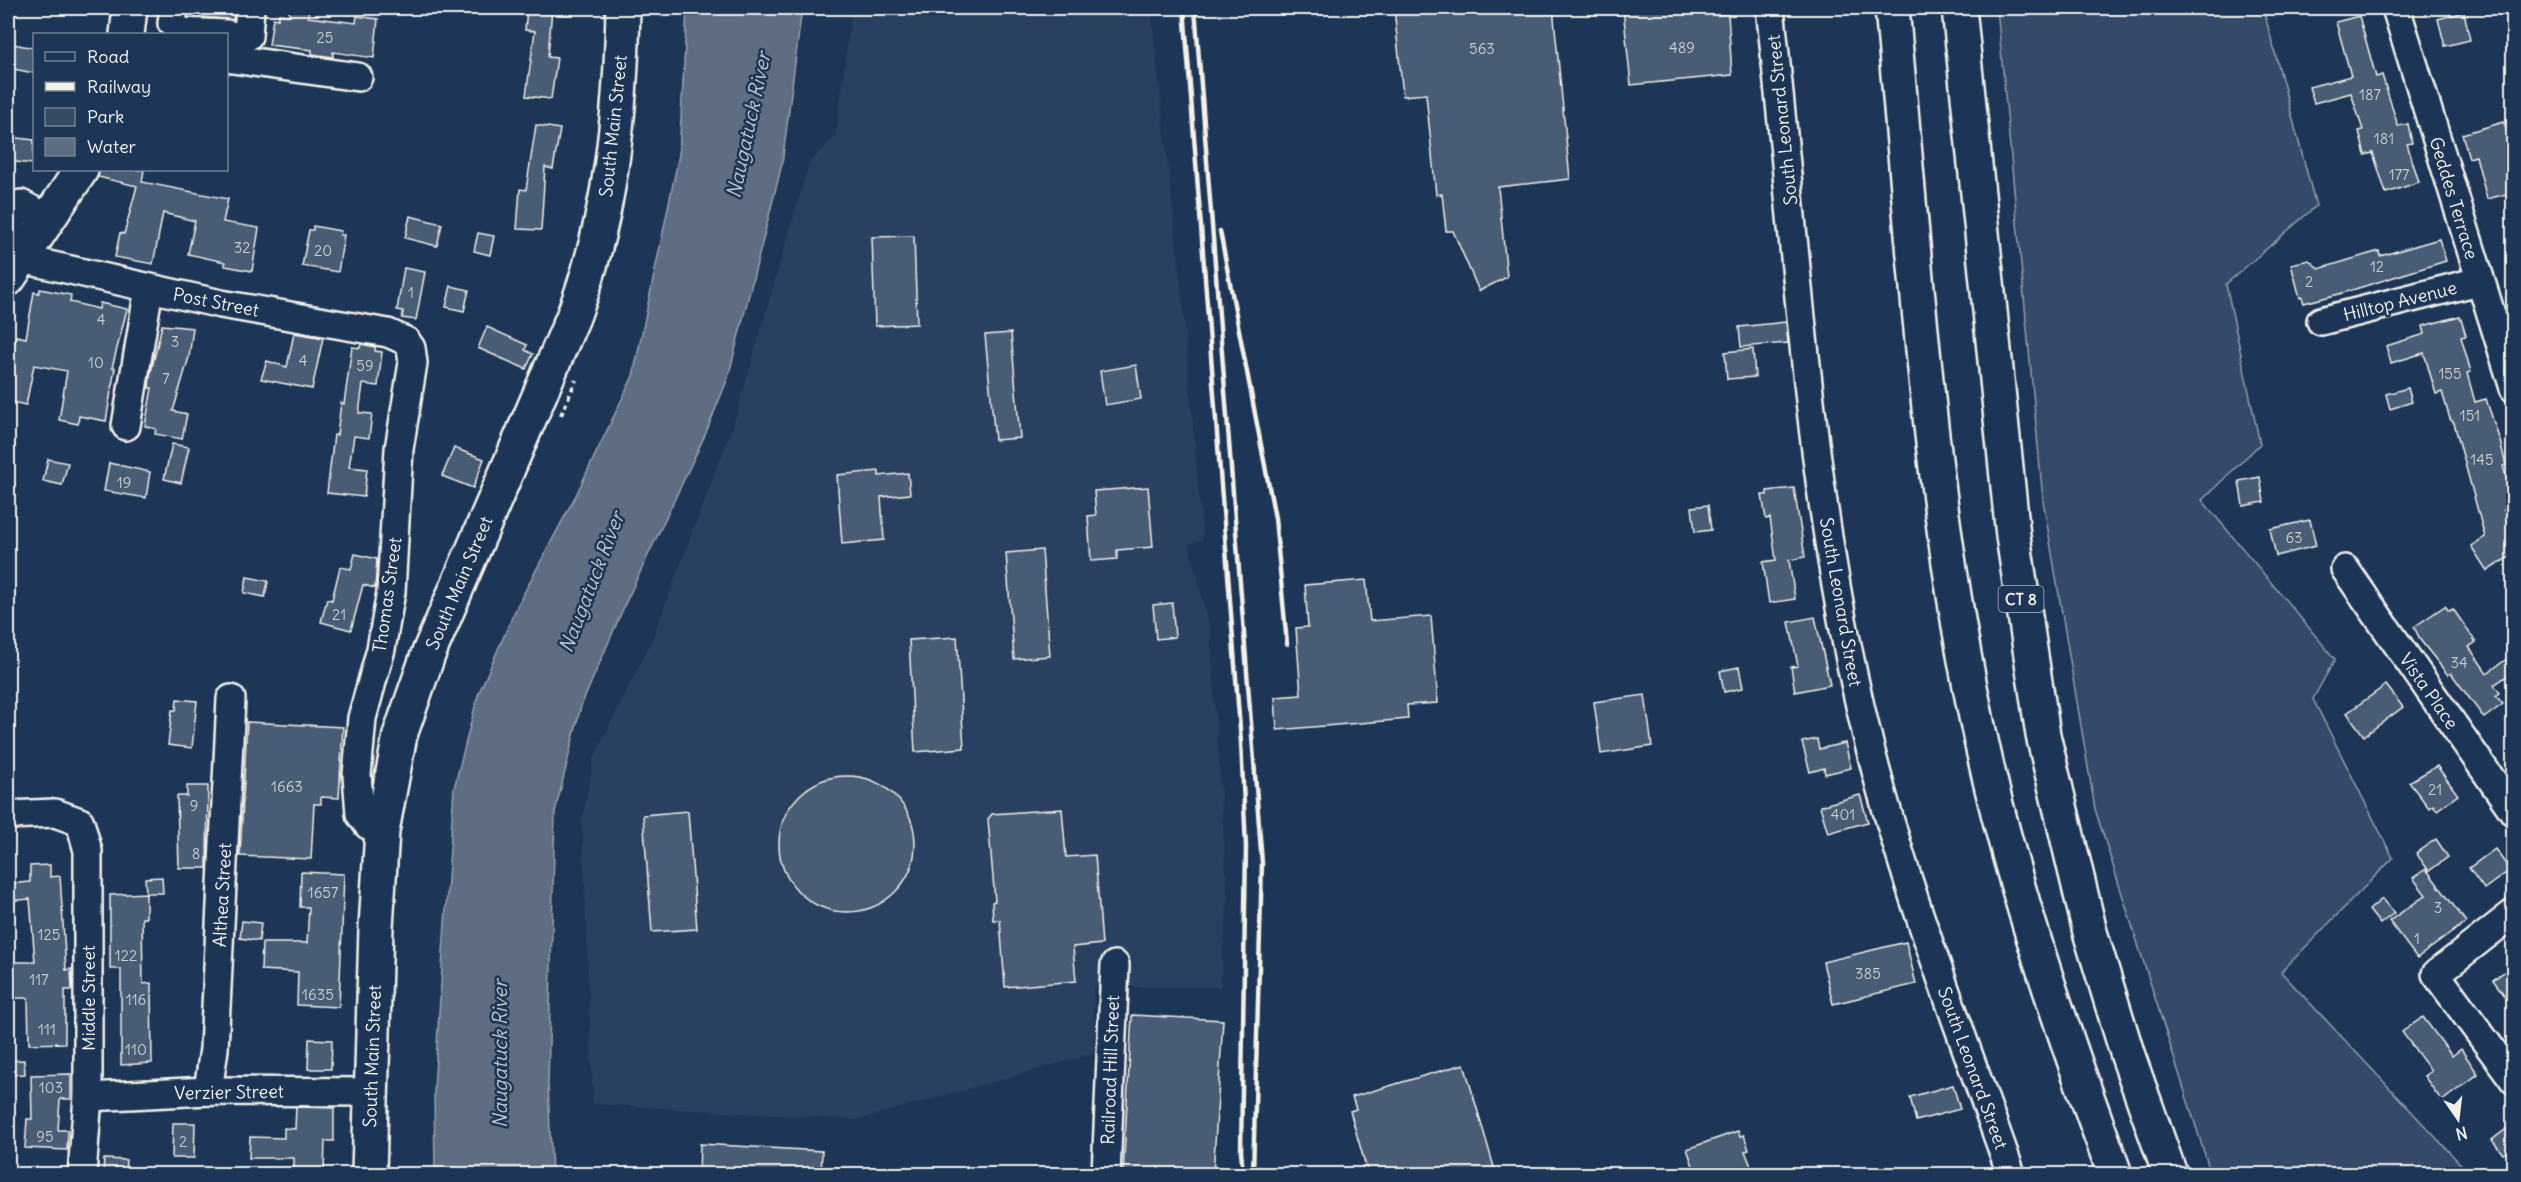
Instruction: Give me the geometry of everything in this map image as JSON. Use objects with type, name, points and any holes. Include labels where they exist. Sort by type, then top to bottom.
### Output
[{"type":"main road","points":[[127,33],[130,8]]},
{"type":"main road","name":"South Main Street","points":[[369,1174],[376,927],[382,831],[394,760],[415,688],[573,317],[592,261],[604,208],[615,135],[623,8]]},
{"type":"main road","points":[[1892,8],[1932,420],[1947,546],[1969,680],[1998,812],[2035,947],[2115,1174]]},
{"type":"main road","name":"CT 8","points":[[1959,8],[2012,525],[2043,735],[2090,932],[2128,1056],[2170,1174]]},
{"type":"main road","points":[[12,269],[80,171]]},
{"type":"street","points":[[228,34],[248,36],[250,8]]},
{"type":"street","name":"South Leonard Street","points":[[1770,8],[1819,465],[1835,582],[1853,676],[1899,852],[2011,1174]]},
{"type":"street","name":"Geddes Terrace","points":[[2396,8],[2514,388]]},
{"type":"street","points":[[178,25],[221,33]]},
{"type":"street","points":[[228,58],[358,77]]},
{"type":"street","points":[[8,227],[21,204],[49,219]]},
{"type":"street","name":"Post Street","points":[[12,269],[149,288],[221,304],[388,333],[401,337],[409,345]]},
{"type":"street","name":"Hilltop Avenue","points":[[2321,321],[2479,281]]},
{"type":"street","points":[[126,426],[149,288]]},
{"type":"street","name":"Thomas Street","points":[[382,831],[368,825],[360,814],[358,757],[362,718],[381,649],[391,592],[399,449],[413,363],[409,345]]},
{"type":"street","name":"Vista Place","points":[[2345,569],[2514,812]]},
{"type":"street","name":"Althea Street","points":[[208,1091],[214,1049],[231,699]]},
{"type":"street","name":"Middle Street","points":[[8,815],[55,813],[80,822],[88,851],[88,1097],[82,1174]]},
{"type":"street","points":[[2514,914],[2436,974],[2514,1080]]},
{"type":"street","name":"Railroad Hill Street","points":[[1106,1174],[1115,965]]},
{"type":"street","name":"Verzier Street","points":[[88,1097],[208,1091],[371,1092]]},
{"type":"path","points":[[557,425],[577,378]]},
{"type":"shaded area","points":[[852,8],[1151,8],[1180,274],[1203,540],[1189,544],[1210,630],[1228,901],[1220,987],[1093,987],[1095,1053],[858,1120],[593,1104],[582,820],[594,757],[652,639],[734,422],[809,163],[836,135]]},
{"type":"green space","points":[[1997,8],[2263,8],[2316,206],[2226,284],[2260,444],[2202,500],[2335,659],[2313,699],[2393,858],[2281,972],[2470,1174],[2211,1174],[2095,809],[2043,500]]},
{"type":"water","name":"Naugatuck River","points":[[687,8],[802,8],[782,164],[728,378],[705,435],[626,602],[581,706],[555,812],[548,1084],[552,1174],[435,1174],[434,1089],[454,788],[478,695],[517,606],[577,493],[633,376],[679,155]]},
{"type":"building","points":[[203,8],[234,8],[233,20],[202,17]]},
{"type":"building","points":[[289,8],[309,8],[308,17],[356,23],[357,16],[378,19],[374,58],[333,52],[333,57],[312,54],[312,50],[269,45],[273,18],[278,19],[279,14],[289,15]]},
{"type":"building","points":[[527,8],[552,8],[548,57],[557,58],[551,99],[526,96],[535,31],[525,30]]},
{"type":"building","points":[[1394,8],[1553,8],[1570,179],[1498,187],[1507,277],[1479,291],[1453,231],[1446,231],[1442,194],[1436,195],[1426,94],[1403,96]]},
{"type":"building","points":[[1623,8],[1717,8],[1718,15],[1728,14],[1732,75],[1631,85]]},
{"type":"building","points":[[2464,12],[2470,40],[2445,46],[2438,19]]},
{"type":"building","points":[[2359,16],[2376,77],[2382,75],[2398,126],[2408,124],[2412,143],[2407,144],[2419,182],[2386,193],[2373,153],[2365,155],[2359,131],[2363,130],[2351,93],[2314,103],[2309,87],[2351,76],[2336,22]]},
{"type":"building","points":[[8,43],[33,48],[33,73],[8,68]]},
{"type":"building","points":[[2504,122],[2514,155],[2514,192],[2487,199],[2476,156],[2469,158],[2462,134]]},
{"type":"building","points":[[536,125],[560,129],[553,169],[545,167],[541,230],[517,229],[520,189],[526,190]]},
{"type":"building","points":[[8,137],[33,140],[33,164],[8,161]]},
{"type":"building","points":[[99,171],[144,171],[142,182],[228,199],[223,222],[259,228],[252,271],[225,266],[225,262],[188,254],[195,221],[163,213],[153,264],[115,257],[120,233],[124,234],[137,186],[98,177]]},
{"type":"building","points":[[410,216],[442,224],[437,246],[405,238]]},
{"type":"building","points":[[313,226],[341,231],[340,235],[344,235],[338,272],[302,266],[309,230],[313,230]]},
{"type":"building","points":[[478,233],[494,236],[490,255],[474,251]]},
{"type":"building","points":[[914,236],[917,324],[875,326],[872,237]]},
{"type":"building","points":[[2439,239],[2446,261],[2304,303],[2302,297],[2300,298],[2291,264],[2309,260],[2319,269],[2379,251],[2380,256]]},
{"type":"building","points":[[404,268],[425,272],[416,320],[402,318],[403,311],[397,310]]},
{"type":"building","points":[[451,286],[469,290],[464,311],[446,307]]},
{"type":"building","points":[[40,289],[71,295],[70,302],[99,309],[100,303],[127,309],[112,368],[115,368],[106,421],[79,416],[78,424],[59,420],[67,371],[34,365],[26,405],[8,401],[8,376],[16,336],[26,338],[34,292],[39,293]]},
{"type":"building","points":[[2460,316],[2466,336],[2461,337],[2471,372],[2467,373],[2475,402],[2486,399],[2500,441],[2506,465],[2503,466],[2514,503],[2514,508],[2504,510],[2514,524],[2514,554],[2487,571],[2471,546],[2485,537],[2454,423],[2450,419],[2442,392],[2436,394],[2424,353],[2391,363],[2386,346],[2425,334],[2423,326]]},
{"type":"building","points":[[1786,322],[1788,343],[1741,347],[1739,327]]},
{"type":"building","points":[[162,325],[193,328],[189,357],[173,411],[187,414],[182,439],[155,434],[156,429],[145,426],[152,388],[149,388],[150,376]]},
{"type":"building","points":[[487,327],[527,345],[525,350],[533,354],[526,369],[478,348]]},
{"type":"building","points":[[294,333],[323,338],[312,389],[261,379],[267,361],[287,367]]},
{"type":"building","points":[[1011,333],[1020,438],[995,440],[985,335]]},
{"type":"building","points":[[361,344],[375,347],[375,351],[382,352],[378,386],[363,384],[359,413],[372,414],[369,438],[354,436],[349,467],[367,469],[364,497],[327,493],[334,435],[337,435],[341,403],[344,404],[352,347],[360,348]]},
{"type":"building","points":[[1753,349],[1755,377],[1727,379],[1725,352]]},
{"type":"building","points":[[1136,365],[1141,399],[1105,405],[1100,371]]},
{"type":"building","points":[[2408,388],[2412,402],[2390,409],[2386,394]]},
{"type":"building","points":[[172,444],[189,447],[181,483],[164,479]]},
{"type":"building","points":[[454,448],[484,459],[473,488],[442,476]]},
{"type":"building","points":[[48,459],[68,463],[62,485],[43,481]]},
{"type":"building","points":[[109,463],[150,472],[146,498],[104,491]]},
{"type":"building","points":[[879,471],[879,476],[908,473],[910,494],[881,497],[884,540],[842,544],[837,475]]},
{"type":"building","points":[[2260,477],[2264,502],[2243,506],[2239,481]]},
{"type":"building","points":[[1148,487],[1153,547],[1117,550],[1117,559],[1091,561],[1088,516],[1096,515],[1094,491]]},
{"type":"building","points":[[1794,488],[1805,557],[1789,560],[1795,599],[1769,603],[1763,562],[1776,560],[1770,518],[1766,519],[1762,495],[1767,495],[1767,491]]},
{"type":"building","points":[[1708,505],[1711,530],[1695,532],[1692,507]]},
{"type":"building","points":[[2310,520],[2316,546],[2276,556],[2270,529]]},
{"type":"building","points":[[1042,550],[1050,656],[1014,659],[1006,553]]},
{"type":"building","points":[[355,554],[377,559],[375,588],[363,585],[351,630],[321,622],[327,599],[332,600],[340,567],[351,569]]},
{"type":"building","points":[[247,577],[268,581],[265,597],[244,593]]},
{"type":"building","points":[[1366,580],[1370,621],[1431,616],[1438,703],[1407,705],[1408,719],[1277,730],[1275,697],[1301,695],[1296,628],[1308,627],[1305,585]]},
{"type":"building","points":[[1172,603],[1175,637],[1156,639],[1153,605]]},
{"type":"building","points":[[2445,606],[2449,611],[2453,609],[2476,642],[2469,647],[2487,673],[2514,654],[2514,671],[2494,685],[2500,693],[2496,696],[2503,704],[2484,718],[2451,673],[2448,675],[2421,641],[2414,627]]},
{"type":"building","points":[[1815,617],[1830,685],[1795,692],[1791,667],[1798,666],[1789,622]]},
{"type":"building","points":[[957,637],[964,748],[915,752],[909,640]]},
{"type":"building","points":[[1739,667],[1743,688],[1724,692],[1720,671]]},
{"type":"building","points":[[2386,685],[2403,707],[2364,736],[2347,713]]},
{"type":"building","points":[[1645,695],[1652,746],[1601,754],[1594,702]]},
{"type":"building","points":[[177,699],[197,701],[192,748],[168,745],[172,710],[176,710]]},
{"type":"building","points":[[247,722],[343,727],[339,798],[321,797],[321,804],[314,804],[311,859],[240,856]]},
{"type":"building","points":[[1817,739],[1819,749],[1845,743],[1851,768],[1825,774],[1824,768],[1810,772],[1802,742]]},
{"type":"building","points":[[2437,766],[2458,795],[2437,810],[2433,805],[2429,808],[2409,782]]},
{"type":"building","points":[[847,776],[873,781],[895,796],[910,818],[915,844],[910,870],[895,892],[873,907],[847,912],[821,907],[799,892],[784,870],[779,844],[784,818],[799,796],[821,781]]},
{"type":"building","points":[[187,786],[208,786],[207,868],[179,868],[177,796],[187,796]]},
{"type":"building","points":[[1860,795],[1868,822],[1828,833],[1820,806]]},
{"type":"building","points":[[1062,809],[1066,857],[1095,855],[1102,944],[1073,947],[1076,981],[1005,987],[1000,920],[993,920],[992,902],[995,901],[988,819],[992,814]]},
{"type":"building","points":[[688,811],[697,929],[652,932],[643,815]]},
{"type":"building","points":[[2436,839],[2448,857],[2429,871],[2416,853]]},
{"type":"building","points":[[2495,849],[2510,870],[2484,889],[2469,868]]},
{"type":"building","points":[[50,865],[50,877],[60,876],[66,970],[71,969],[72,990],[65,990],[65,1043],[29,1044],[28,998],[10,998],[9,962],[35,962],[30,899],[8,901],[8,884],[30,882],[30,866]]},
{"type":"building","points":[[2426,869],[2466,922],[2417,958],[2389,921],[2426,895],[2413,878]]},
{"type":"building","points":[[301,872],[344,874],[339,1007],[297,1005],[298,972],[261,970],[262,943],[307,943],[309,907],[300,907]]},
{"type":"building","points":[[162,877],[163,893],[146,893],[145,878]]},
{"type":"building","points":[[146,893],[146,918],[142,918],[143,984],[151,983],[152,1063],[121,1065],[121,969],[110,969],[110,895]]},
{"type":"building","points":[[2382,899],[2394,913],[2380,924],[2369,910]]},
{"type":"building","points":[[242,921],[261,923],[259,941],[240,938]]},
{"type":"building","points":[[1906,942],[1916,984],[1833,1004],[1823,962]]},
{"type":"building","points":[[2514,965],[2514,1008],[2493,980]]},
{"type":"building","points":[[1132,1015],[1223,1020],[1213,1174],[1123,1174]]},
{"type":"building","points":[[2423,1017],[2452,1056],[2461,1049],[2478,1074],[2442,1101],[2424,1076],[2431,1071],[2402,1032]]},
{"type":"building","points":[[309,1039],[332,1040],[331,1069],[308,1069]]},
{"type":"building","points":[[24,1060],[25,1074],[8,1075],[8,1061]]},
{"type":"building","points":[[1464,1064],[1496,1174],[1368,1174],[1350,1111],[1356,1109],[1352,1097]]},
{"type":"building","points":[[71,1074],[71,1099],[60,1099],[58,1130],[68,1130],[67,1150],[25,1148],[27,1119],[32,1119],[31,1075]]},
{"type":"building","points":[[1953,1085],[1960,1109],[1916,1121],[1910,1097]]},
{"type":"building","points":[[296,1107],[334,1108],[334,1141],[325,1141],[324,1174],[294,1174],[294,1158],[249,1158],[250,1137],[284,1138],[284,1128],[295,1129]]},
{"type":"building","points":[[173,1123],[195,1123],[194,1158],[172,1158]]},
{"type":"building","points":[[2514,1123],[2514,1146],[2503,1154],[2492,1140]]},
{"type":"building","points":[[1738,1131],[1740,1136],[1744,1135],[1749,1150],[1745,1151],[1754,1174],[1696,1174],[1687,1149]]},
{"type":"building","points":[[700,1144],[822,1151],[821,1174],[699,1174]]},
{"type":"building","points":[[104,1159],[126,1160],[125,1174],[103,1174]]},
{"type":"railway","points":[[1184,8],[1241,742],[1246,847],[1241,1151],[1243,1174]]},
{"type":"railway","points":[[1195,8],[1262,863],[1253,1174]]},
{"type":"railway","points":[[1220,231],[1275,518],[1287,644]]}]
